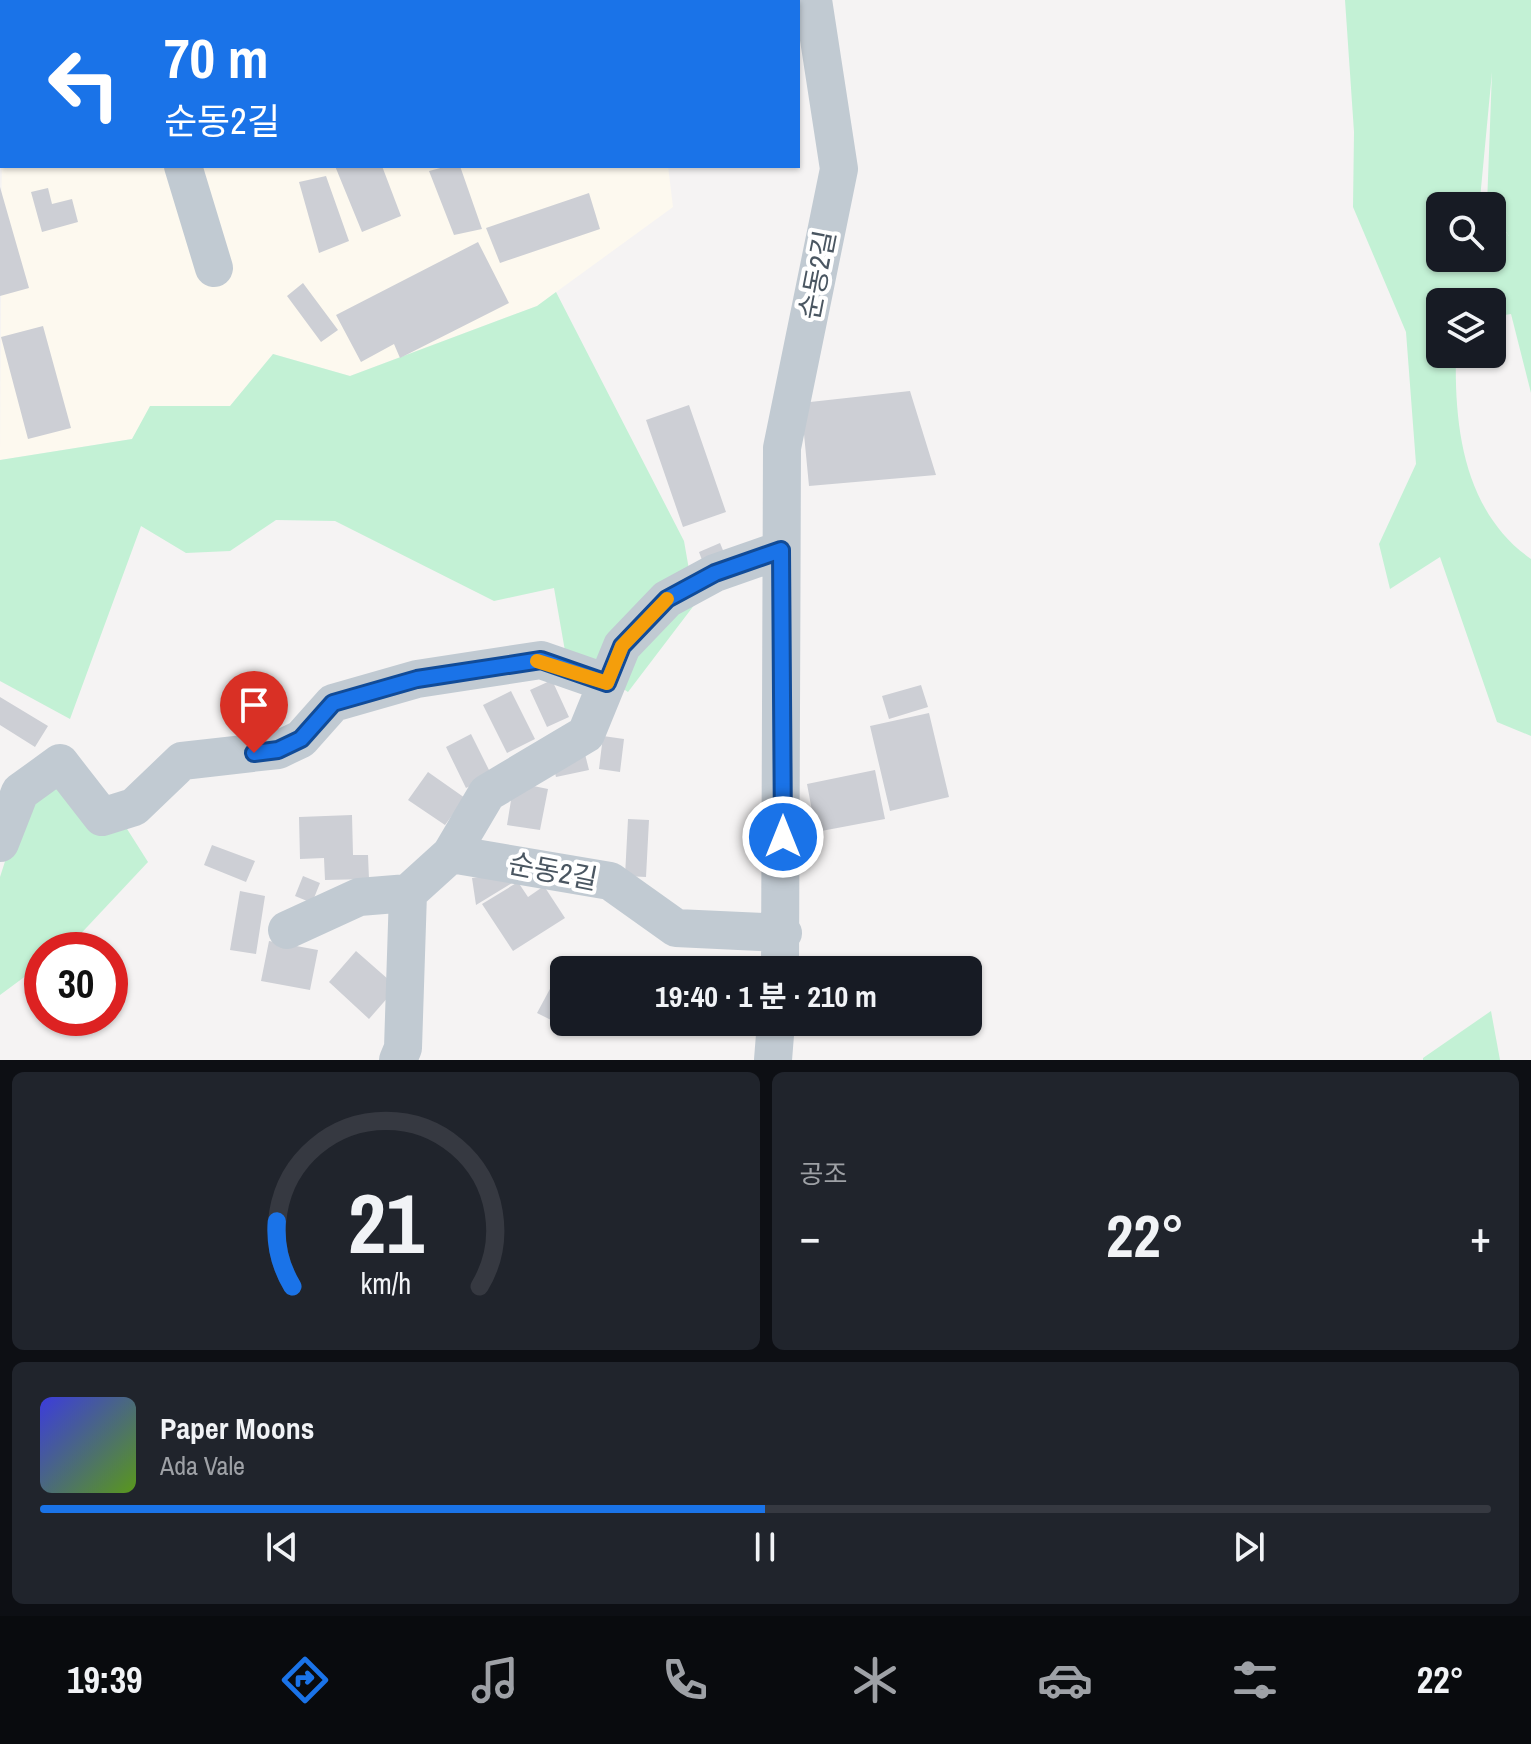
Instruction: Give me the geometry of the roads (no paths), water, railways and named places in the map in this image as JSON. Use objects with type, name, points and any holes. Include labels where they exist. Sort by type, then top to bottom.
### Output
[{"type":"street","name":"순동2길","points":[[781,956],[782,448],[839,169],[813,0]]},
{"type":"street","points":[[184,168],[214,268]]},
{"type":"street","points":[[287,930],[359,897],[408,893],[451,854],[487,793],[586,734],[622,646],[667,599],[715,573],[781,550]]},
{"type":"street","points":[[0,843],[20,792],[60,763],[102,817],[134,807],[182,761],[278,750],[301,739],[333,703],[417,679],[541,660],[607,683]]},
{"type":"street","name":"순동2길","points":[[451,854],[610,881],[676,928],[783,933]]},
{"type":"street","points":[[398,1060],[403,1048],[408,893]]},
{"type":"street","points":[[773,1060],[775,1036]]}]
